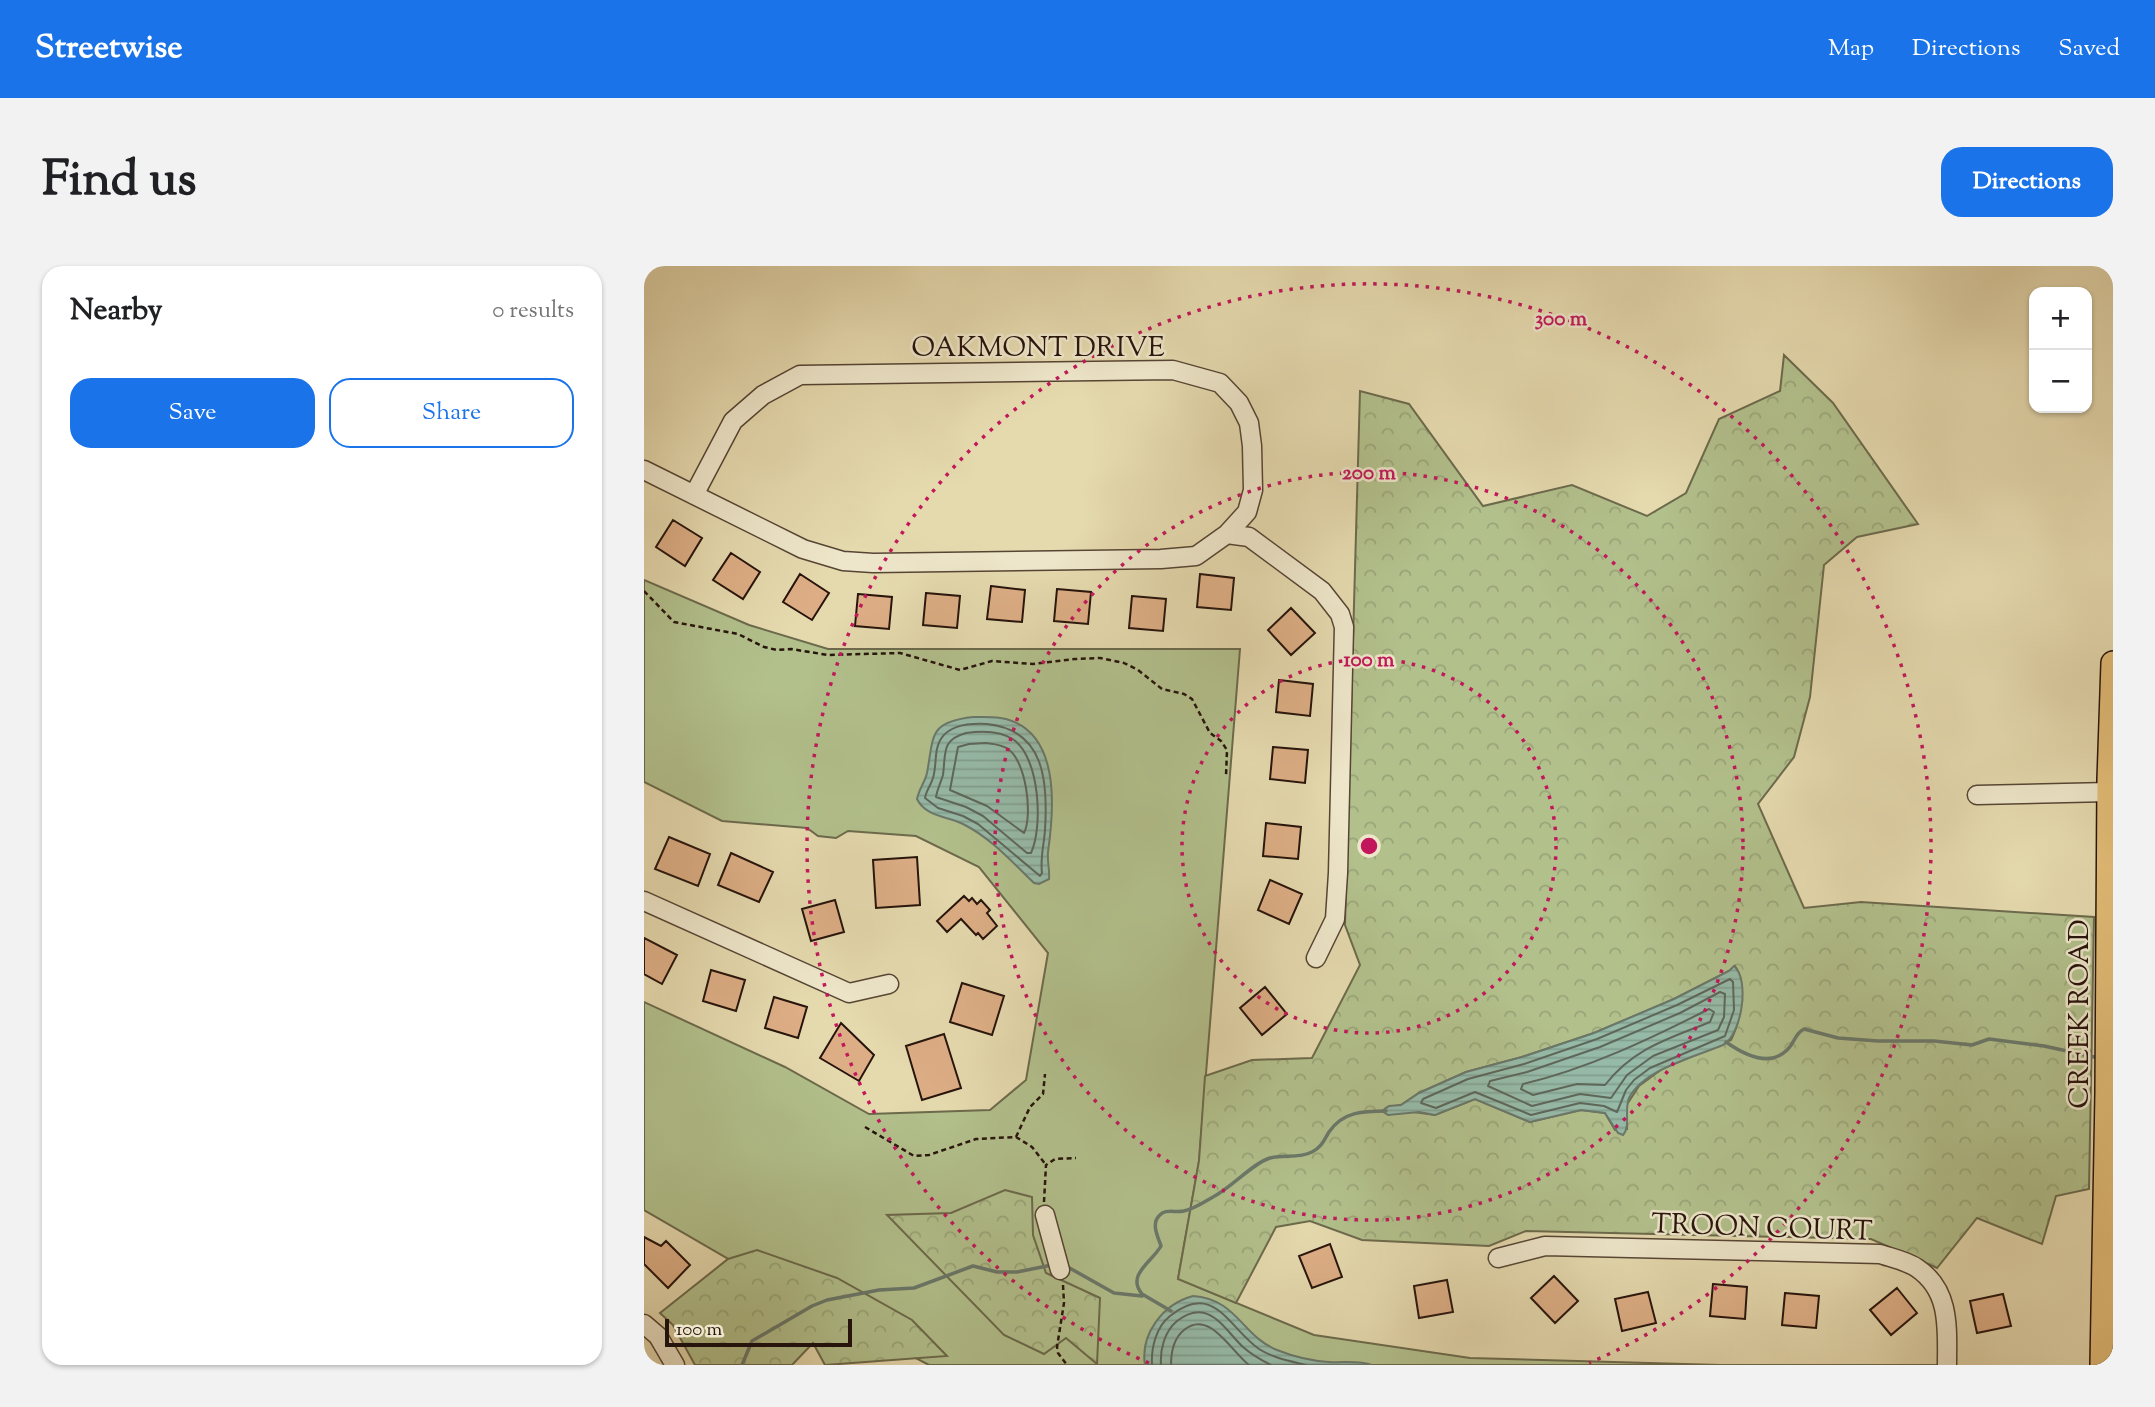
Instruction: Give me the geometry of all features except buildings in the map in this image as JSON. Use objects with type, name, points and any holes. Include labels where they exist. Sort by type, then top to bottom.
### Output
[{"type":"main road","name":"CREEK ROAD","points":[[2102,1365],[2113,663]]},
{"type":"street","name":"OAKMONT DRIVE","points":[[644,470],[803,550],[843,561],[873,563],[1161,559],[1196,556],[1227,534],[1247,512],[1253,490],[1252,446],[1249,423],[1239,403],[1220,383],[1173,370],[800,375],[763,395],[733,421],[694,495]]},
{"type":"street","points":[[1227,534],[1249,537],[1322,592],[1340,614],[1344,627],[1339,873],[1335,919],[1316,958]]},
{"type":"street","points":[[1977,794],[2109,792]]},
{"type":"street","points":[[644,901],[849,993],[889,984]]},
{"type":"street","points":[[1045,1215],[1060,1270]]},
{"type":"street","name":"TROON COURT","points":[[1497,1258],[1545,1246],[1880,1254],[1916,1267],[1941,1294],[1947,1315],[1947,1365]]},
{"type":"street","points":[[644,1324],[657,1336],[675,1365]]},
{"type":"path","points":[[644,591],[674,622],[738,634],[764,647],[777,650],[791,649],[828,655],[900,653],[960,670],[992,661],[1033,664],[1092,658],[1124,663],[1138,670],[1162,689],[1184,694],[1192,699],[1210,733],[1221,741],[1227,750],[1226,776]]},
{"type":"path","points":[[1016,1137],[1030,1107],[1044,1094],[1045,1074]]},
{"type":"path","points":[[865,1127],[914,1156],[929,1155],[976,1139],[1016,1137],[1032,1147],[1046,1165],[1045,1215]]},
{"type":"path","points":[[1046,1165],[1064,1157],[1076,1158]]},
{"type":"path","points":[[1060,1270],[1065,1292],[1057,1347],[1067,1365]]},
{"type":"green space","points":[[1784,355],[1833,403],[1918,524],[1857,537],[1824,565],[1810,697],[1794,757],[1758,804],[1804,908],[1861,902],[2094,917],[2089,1189],[2056,1196],[2042,1244],[1977,1218],[1937,1268],[1871,1239],[1526,1231],[1489,1246],[1362,1240],[1310,1221],[1276,1227],[1236,1303],[1178,1279],[1199,1161],[1205,1076],[1252,1060],[1312,1058],[1360,965],[1345,925],[1360,391],[1409,404],[1483,506],[1572,485],[1647,516],[1686,493],[1719,419],[1780,391]],"holes":[[[1735,966],[1739,974],[1741,1003],[1731,1040],[1662,1069],[1639,1086],[1626,1106],[1627,1129],[1615,1130],[1605,1113],[1581,1110],[1530,1122],[1475,1099],[1435,1115],[1385,1108],[1401,1105],[1419,1093],[1466,1072],[1594,1033],[1674,999]]]},
{"type":"green space","points":[[644,580],[749,625],[828,649],[1240,649],[1199,1161],[1178,1279],[1314,1335],[1470,1358],[1720,1365],[929,1365],[756,1275],[644,1210],[644,1002],[785,1067],[869,1114],[990,1110],[1026,1080],[1048,953],[979,867],[916,836],[848,831],[836,838],[818,836],[807,828],[722,821],[644,782]]},
{"type":"green space","points":[[1005,1190],[1032,1197],[1033,1235],[1046,1273],[1100,1298],[1097,1364],[1066,1338],[1044,1354],[1004,1335],[887,1215],[951,1213]]},
{"type":"green space","points":[[757,1250],[837,1278],[912,1320],[947,1356],[825,1365],[813,1343],[792,1365],[695,1365],[673,1325],[660,1313],[728,1259]]},
{"type":"water","points":[[973,717],[1002,718],[1024,727],[1037,740],[1045,757],[1050,775],[1052,816],[1048,855],[1049,879],[1039,884],[1034,883],[983,836],[963,824],[931,813],[917,799],[926,776],[936,733],[948,723]]},
{"type":"water","points":[[1734,966],[1742,982],[1743,994],[1739,1019],[1730,1039],[1723,1045],[1685,1059],[1646,1079],[1629,1098],[1627,1127],[1623,1135],[1618,1133],[1605,1113],[1581,1110],[1530,1122],[1475,1099],[1435,1115],[1419,1112],[1388,1115],[1382,1111],[1389,1106],[1401,1105],[1419,1093],[1466,1072],[1594,1033],[1674,999]]},
{"type":"water","points":[[1193,1296],[1220,1304],[1255,1336],[1277,1350],[1316,1361],[1372,1365],[1145,1365],[1146,1342],[1156,1322],[1172,1306]]},
{"type":"waterway","points":[[1726,1042],[1748,1055],[1772,1058],[1787,1050],[1798,1033],[1804,1029],[1838,1038],[1878,1041],[1934,1041],[1972,1045],[1989,1039],[2044,1046],[2099,1058]]},
{"type":"waterway","points":[[1171,1311],[1142,1294],[1137,1281],[1142,1269],[1161,1246],[1155,1227],[1161,1214],[1195,1207],[1270,1158],[1312,1152],[1320,1146],[1335,1125],[1348,1116],[1362,1112],[1386,1111]]},
{"type":"waterway","points":[[742,1365],[752,1341],[827,1300],[879,1290],[914,1288],[973,1266],[997,1272],[1017,1272],[1052,1265]]},
{"type":"waterway","points":[[1066,1266],[1114,1293],[1142,1296]]}]
